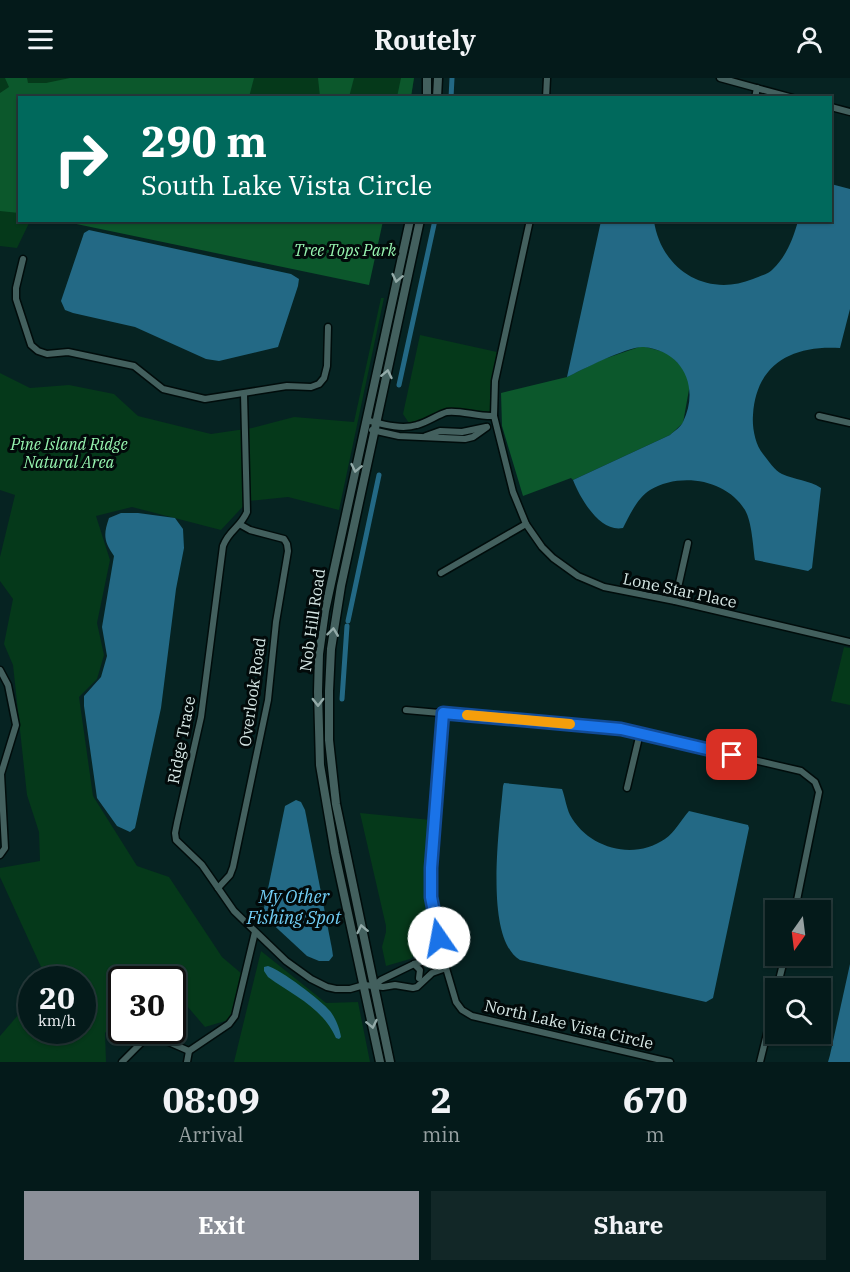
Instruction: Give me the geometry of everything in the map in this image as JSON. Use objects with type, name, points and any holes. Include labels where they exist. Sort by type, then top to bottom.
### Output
[{"type":"main road","points":[[427,96],[428,78]]},
{"type":"main road","points":[[437,96],[438,78]]},
{"type":"main road","name":"Nob Hill Road","points":[[380,1062],[325,802],[318,739],[318,692],[326,611],[410,222]]},
{"type":"main road","name":"Nob Hill Road","points":[[390,1062],[336,804],[328,714],[334,625],[341,586],[420,222]]},
{"type":"street","points":[[546,96],[547,78]]},
{"type":"street","points":[[720,78],[786,96]]},
{"type":"street","points":[[755,96],[757,88]]},
{"type":"street","points":[[832,107],[850,112]]},
{"type":"street","name":"Lone Star Place","points":[[530,222],[495,381],[494,416],[513,492],[526,524],[553,558],[578,576],[604,587],[675,601],[850,642]]},
{"type":"street","points":[[23,260],[16,288],[16,299],[31,345],[38,351],[47,354],[68,352],[134,366],[163,389],[194,398],[205,399],[287,386],[310,387],[319,384],[324,378],[327,366],[328,327]]},
{"type":"street","name":"Ridge Trace","points":[[244,394],[247,512],[241,525],[226,536],[223,546],[201,717],[175,833],[176,840],[202,866],[234,911],[255,932],[297,971],[327,987],[350,989],[364,985],[394,985],[416,981],[432,973]]},
{"type":"street","points":[[376,427],[416,425],[447,412],[480,417],[494,416]]},
{"type":"street","points":[[468,415],[474,421],[477,430]]},
{"type":"street","points":[[819,416],[850,423]]},
{"type":"street","points":[[365,424],[399,436],[465,439],[473,437],[477,430],[495,425]]},
{"type":"street","points":[[441,573],[526,524]]},
{"type":"street","name":"Overlook Road","points":[[218,888],[230,875],[233,867],[263,725],[281,586],[288,551],[288,544],[284,539],[250,530],[241,525]]},
{"type":"street","points":[[675,601],[688,543]]},
{"type":"street","points":[[0,670],[8,685],[16,725],[1,774],[4,848],[0,855]]},
{"type":"street","points":[[406,710],[569,723],[640,733],[801,771],[815,782],[819,792],[797,900]]},
{"type":"street","points":[[414,964],[419,968],[417,987],[432,973],[446,968],[431,897],[431,868],[443,713]]},
{"type":"street","points":[[627,788],[640,733]]},
{"type":"street","points":[[187,1062],[189,1051],[229,1024],[235,1016],[255,932]]},
{"type":"street","points":[[374,986],[381,980],[414,964],[444,956]]},
{"type":"street","name":"North Lake Vista Circle","points":[[446,968],[456,1002],[462,1010],[472,1016],[670,1062]]},
{"type":"street","points":[[123,1061],[144,1040],[155,1036],[189,1051]]},
{"type":"street","points":[[760,1062],[765,1042]]},
{"type":"green space","points":[[0,78],[414,78],[411,96],[18,96],[18,222],[30,222],[17,248],[0,246]]},
{"type":"green space","points":[[5,78],[27,78],[28,83],[46,83],[70,78],[254,78],[249,96],[18,96],[18,213],[0,211],[0,93],[9,87]]},
{"type":"green space","points":[[318,78],[354,78],[349,96],[320,96]]},
{"type":"green space","points":[[401,78],[414,78],[411,96],[397,96]]},
{"type":"green space","name":"Tree Tops Park","points":[[67,222],[383,222],[369,285]]},
{"type":"green space","name":"Pine Island Ridge Natural Area","points":[[381,298],[384,298],[339,510],[288,497],[248,501],[221,530],[132,507],[96,516],[110,560],[97,623],[104,655],[97,679],[79,697],[93,796],[137,866],[169,877],[222,957],[242,974],[232,1019],[205,1027],[186,1005],[186,966],[108,966],[106,1062],[0,1062],[0,1036],[18,1015],[18,1044],[96,1044],[96,966],[41,966],[0,877],[0,868],[40,861],[39,832],[27,795],[13,665],[4,644],[13,599],[0,581],[0,557],[15,495],[0,490],[0,373],[30,388],[69,385],[114,394],[138,416],[211,434],[252,428],[294,417],[354,422]]},
{"type":"green space","points":[[420,335],[497,352],[490,389],[490,411],[486,414],[443,410],[423,420],[409,423],[403,414]]},
{"type":"green space","points":[[642,346],[668,353],[685,370],[690,384],[683,423],[670,435],[573,480],[571,478],[523,496],[502,426],[501,393],[567,377],[601,360]]},
{"type":"green space","points":[[844,647],[850,648],[850,705],[831,701]]},
{"type":"green space","points":[[360,813],[431,820],[426,882],[435,943],[410,959],[386,966],[382,947],[386,926]]},
{"type":"green space","points":[[261,951],[326,1003],[358,1002],[370,1062],[234,1062]]},
{"type":"water","points":[[832,184],[850,189],[850,309],[840,348],[807,350],[792,354],[780,361],[761,383],[753,415],[756,440],[774,468],[779,473],[821,488],[812,568],[808,571],[755,560],[751,528],[745,510],[726,491],[702,482],[688,480],[662,484],[642,497],[623,528],[606,525],[592,513],[573,480],[670,435],[683,422],[690,396],[684,373],[678,363],[669,355],[644,347],[617,354],[567,377],[601,222],[654,222],[658,238],[676,265],[688,275],[703,282],[719,285],[736,284],[769,272],[782,258],[798,222],[832,222]]},
{"type":"water","points":[[89,230],[291,274],[299,279],[298,286],[278,347],[219,361],[206,359],[135,327],[65,310],[61,301],[84,233]]},
{"type":"water","points":[[121,513],[175,518],[183,529],[184,548],[176,589],[161,708],[135,828],[130,832],[117,826],[97,798],[84,706],[84,696],[101,677],[107,656],[102,627],[114,556],[108,547],[105,534],[109,518]]},
{"type":"water","points":[[504,783],[562,789],[570,815],[578,826],[588,836],[612,848],[626,850],[652,846],[669,836],[689,811],[748,825],[713,998],[706,1002],[520,960],[509,948],[501,929],[498,905],[497,852]]},
{"type":"water","name":"My Other Fishing Spot","points":[[296,800],[301,802],[305,810],[332,949],[333,956],[329,961],[319,961],[307,956],[266,918],[264,908],[285,806]]},
{"type":"water","points":[[850,964],[850,1062],[828,1062],[830,1055]]},
{"type":"water","points":[[268,966],[291,979],[326,1006],[340,1030],[339,1039],[315,1010],[268,977],[264,967]]},
{"type":"waterway","points":[[451,96],[452,78]]},
{"type":"waterway","points":[[399,385],[435,222]]},
{"type":"waterway","points":[[348,621],[379,475]]},
{"type":"waterway","points":[[342,699],[347,626]]},
{"type":"slow traffic","points":[[467,715],[570,724]]},
{"type":"route","points":[[439,938],[431,897],[431,868],[443,713],[621,729],[732,755]]}]
